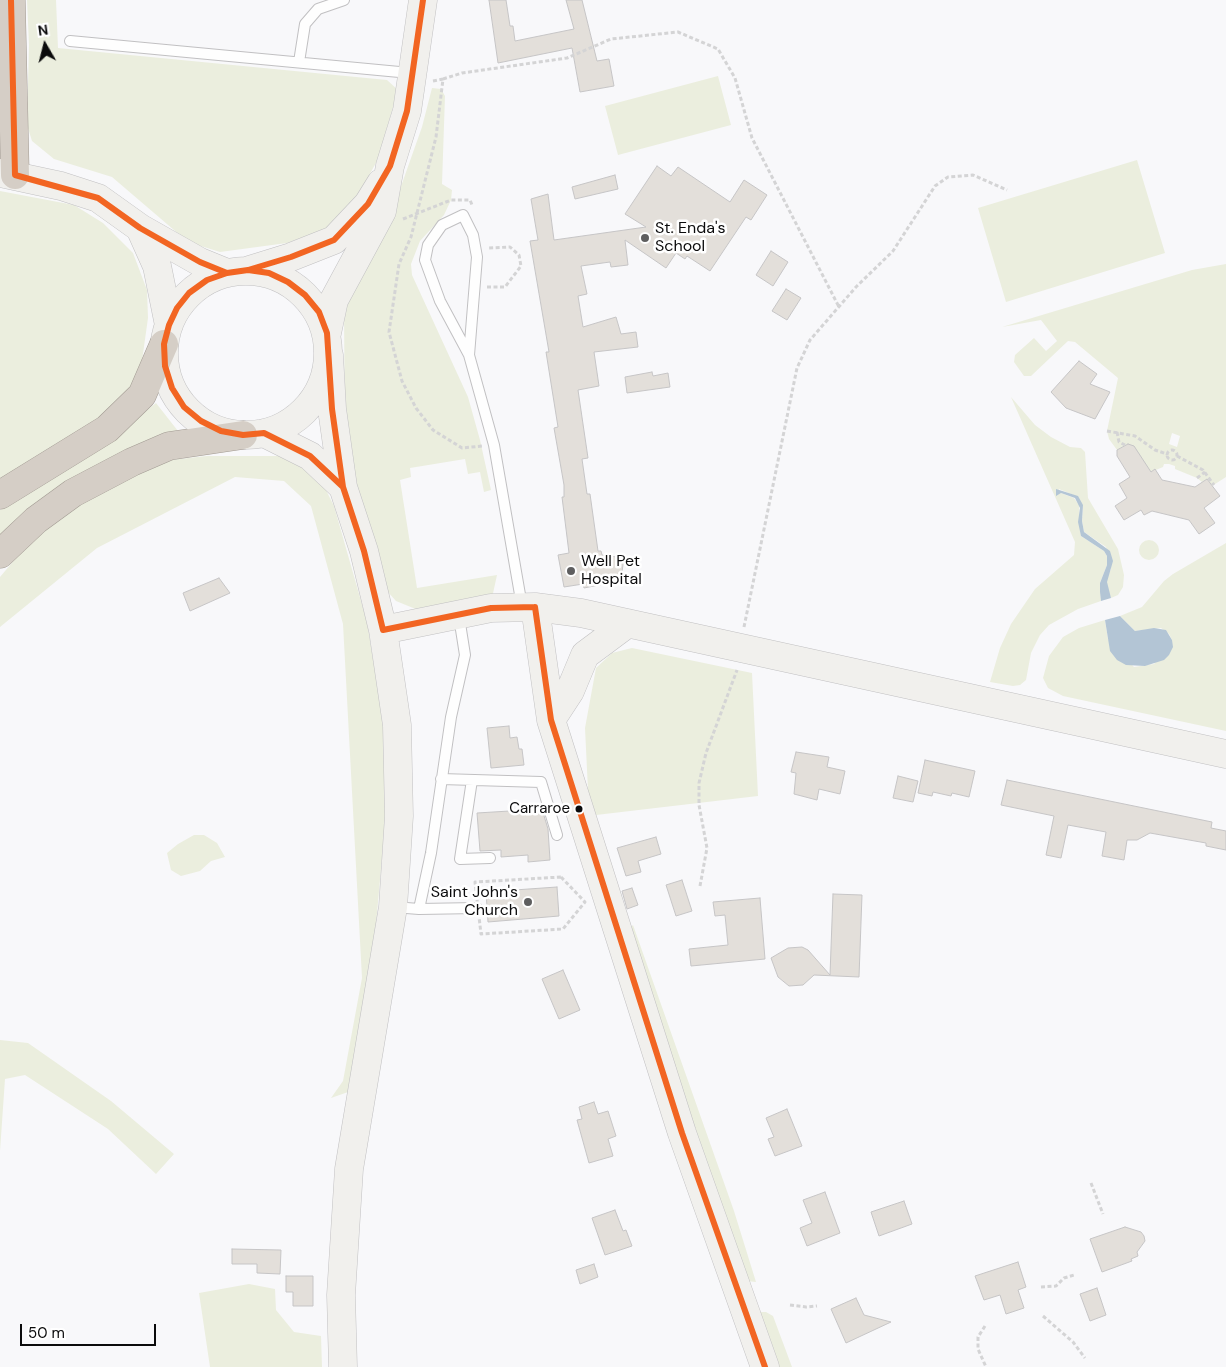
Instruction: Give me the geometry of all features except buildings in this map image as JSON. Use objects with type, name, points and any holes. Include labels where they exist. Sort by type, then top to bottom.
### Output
[{"type":"highway","points":[[8,174],[11,0]]},
{"type":"highway","points":[[0,495],[107,429],[142,395],[166,335]]},
{"type":"highway","points":[[0,554],[36,520],[74,493],[132,462],[169,446],[254,434]]},
{"type":"main road","points":[[254,434],[284,426],[301,414],[316,397],[325,377],[334,300],[382,211],[390,166],[407,111],[414,73],[423,0]]},
{"type":"main road","points":[[166,335],[177,308],[190,293],[207,280],[291,258],[334,240],[368,204],[390,166]]},
{"type":"main road","points":[[8,174],[98,198],[140,228],[200,262],[237,271],[269,273],[288,282],[305,295],[318,312],[328,344],[332,409],[343,487],[364,551],[383,630],[397,725],[399,816],[406,908],[349,1169],[341,1296],[343,1367]]},
{"type":"main road","points":[[140,228],[157,266],[166,335],[165,366],[172,388],[184,407],[201,422],[221,431],[254,434],[310,456],[343,487]]},
{"type":"main road","points":[[383,630],[491,608],[529,607],[581,613],[1226,754]]},
{"type":"main road","points":[[529,607],[551,720],[676,1114],[765,1367]]},
{"type":"main road","points":[[551,720],[570,691],[585,655],[628,623]]},
{"type":"lane","points":[[300,62],[305,24],[318,9],[344,0]]},
{"type":"lane","points":[[70,41],[414,73]]},
{"type":"lane","points":[[469,355],[476,249],[474,235],[464,215],[442,225],[428,245],[425,260],[440,301],[469,355],[494,444],[529,607]]},
{"type":"lane","points":[[459,616],[463,626],[465,655],[451,717],[431,853],[406,908],[477,908]]},
{"type":"lane","points":[[441,779],[541,782],[558,835]]},
{"type":"lane","points":[[472,780],[460,859],[490,858]]},
{"type":"path","points":[[444,79],[462,72],[567,58],[611,39],[678,32],[718,48],[735,78],[752,138],[839,307]]},
{"type":"path","points":[[700,886],[708,848],[699,805],[699,783],[706,753],[738,669],[740,648],[797,368],[810,340],[892,251],[935,186],[948,177],[973,175],[1007,190]]},
{"type":"path","points":[[474,287],[505,287],[521,266],[519,255],[510,247],[476,249]]},
{"type":"path","points":[[1107,431],[1135,436],[1155,450],[1166,454],[1170,462],[1177,456]]},
{"type":"path","points":[[1117,432],[1119,442],[1125,445]]},
{"type":"path","points":[[1166,454],[1173,448],[1177,456],[1195,464],[1205,472],[1214,485]]},
{"type":"path","points":[[1197,478],[1205,472]]},
{"type":"path","points":[[561,877],[584,902],[563,929],[481,934],[477,908],[475,882],[561,877]]},
{"type":"path","points":[[1091,1183],[1103,1214]]},
{"type":"path","points":[[1041,1287],[1056,1286],[1064,1278],[1074,1276]]},
{"type":"path","points":[[790,1305],[817,1306]]},
{"type":"path","points":[[1044,1316],[1073,1342],[1085,1358]]},
{"type":"path","points":[[985,1326],[978,1338],[978,1349],[986,1367]]},
{"type":"green space","points":[[27,0],[56,0],[58,48],[387,80],[398,90],[378,159],[352,207],[326,229],[287,243],[220,252],[188,242],[112,177],[54,159],[32,141],[27,125],[29,45]]},
{"type":"green space","points":[[718,76],[731,125],[618,155],[605,106]]},
{"type":"green space","points":[[432,88],[441,89],[445,96],[442,184],[452,190],[451,200],[444,215],[420,241],[411,264],[412,275],[468,397],[491,490],[484,492],[480,472],[468,474],[465,459],[410,468],[411,477],[400,480],[417,588],[497,575],[492,598],[418,610],[396,601],[387,591],[345,459],[344,306],[393,209],[422,127]]},
{"type":"green space","points":[[1137,160],[1165,253],[1006,302],[978,208]]},
{"type":"green space","points":[[0,191],[74,205],[103,223],[133,253],[147,290],[148,318],[140,375],[118,406],[0,479]]},
{"type":"green space","points":[[1226,264],[1226,477],[1212,486],[1207,479],[1202,482],[1175,469],[1175,466],[1169,464],[1164,464],[1163,467],[1151,472],[1128,444],[1117,450],[1109,439],[1107,431],[1118,378],[1075,342],[1068,341],[1031,376],[1024,376],[1014,362],[1015,355],[1034,338],[1046,351],[1057,341],[1041,320],[1002,327],[1192,270]],"holes":[[[1172,433],[1180,436],[1177,447],[1169,444]]]},
{"type":"green space","points":[[1011,397],[1035,425],[1051,437],[1070,447],[1081,448],[1085,452],[1088,498],[1118,549],[1124,575],[1123,587],[1118,595],[1111,598],[1107,587],[1107,578],[1111,569],[1106,547],[1084,532],[1082,521],[1083,506],[1078,497],[1059,489],[1058,494],[1061,493],[1074,498],[1079,505],[1081,536],[1104,551],[1107,556],[1107,565],[1100,583],[1101,601],[1078,609],[1049,625],[1040,635],[1031,653],[1026,680],[1020,685],[1013,686],[990,682],[1000,648],[1011,624],[1035,589],[1074,555],[1075,542]]},
{"type":"green space","points":[[156,403],[178,431],[0,540],[0,510],[116,435]]},
{"type":"green space","points":[[207,456],[295,456],[318,474],[334,506],[367,622],[383,719],[387,801],[370,992],[351,1091],[331,1098],[343,1081],[362,978],[343,624],[311,506],[284,481],[235,477],[97,548],[0,627],[0,577],[16,558],[51,525],[91,497],[145,467],[170,460]]},
{"type":"green space","points":[[1149,540],[1156,543],[1159,550],[1156,557],[1149,560],[1142,557],[1139,550],[1142,543]]},
{"type":"green space","points":[[1226,543],[1226,731],[1063,696],[1048,688],[1043,678],[1049,656],[1063,637],[1079,628],[1105,620],[1108,639],[1134,667],[1154,664],[1172,640],[1169,634],[1161,628],[1135,631],[1120,616],[1142,607],[1164,581],[1173,574]]},
{"type":"green space","points":[[632,648],[752,673],[758,796],[596,815],[589,811],[585,728],[596,668],[612,653]]},
{"type":"green space","points":[[194,835],[204,835],[217,843],[225,857],[211,861],[200,871],[181,876],[171,870],[167,853]]},
{"type":"green space","points":[[633,925],[734,1211],[756,1282],[746,1281],[721,1213],[629,929]]},
{"type":"green space","points":[[0,1040],[28,1043],[111,1101],[174,1154],[156,1174],[108,1129],[25,1075],[5,1079],[0,1151]]},
{"type":"green space","points":[[249,1284],[275,1289],[276,1310],[294,1332],[321,1336],[322,1367],[210,1367],[199,1293]]},
{"type":"green space","points":[[761,1312],[766,1312],[773,1316],[792,1367],[777,1367],[759,1318]]},
{"type":"water","points":[[1056,489],[1078,496],[1083,505],[1082,521],[1084,532],[1110,551],[1113,561],[1107,582],[1111,598],[1101,601],[1100,583],[1107,565],[1107,556],[1104,551],[1081,536],[1078,522],[1080,508],[1075,498],[1061,493],[1056,496]]},
{"type":"water","points":[[1120,616],[1135,631],[1154,628],[1166,630],[1172,640],[1173,647],[1169,655],[1164,660],[1145,666],[1126,665],[1117,660],[1110,651],[1105,620]]},
{"type":"transit line","points":[[11,0],[15,175],[98,198],[140,228],[200,262],[227,273],[248,270],[291,257],[334,240],[368,204],[390,166],[407,111],[423,0]]},
{"type":"transit line","points":[[248,270],[269,273],[288,282],[305,295],[319,312],[327,333],[332,409],[343,487],[310,456],[264,433],[243,435],[221,431],[201,421],[184,407],[172,388],[165,366],[164,344],[169,325],[177,308],[189,293],[207,280],[227,273],[248,270]]},
{"type":"transit line","points":[[343,487],[364,551],[383,630]]},
{"type":"transit line","points":[[535,607],[551,720],[682,1133],[765,1367]]},
{"type":"transit line","points":[[383,630],[491,608],[535,607]]},
{"type":"place","name":"St. Enda's School","points":[[645,238]]},
{"type":"place","name":"Well Pet Hospital","points":[[571,571]]},
{"type":"place","name":"Carraroe","points":[[579,809]]},
{"type":"place","name":"Saint John's Church","points":[[528,902]]}]
